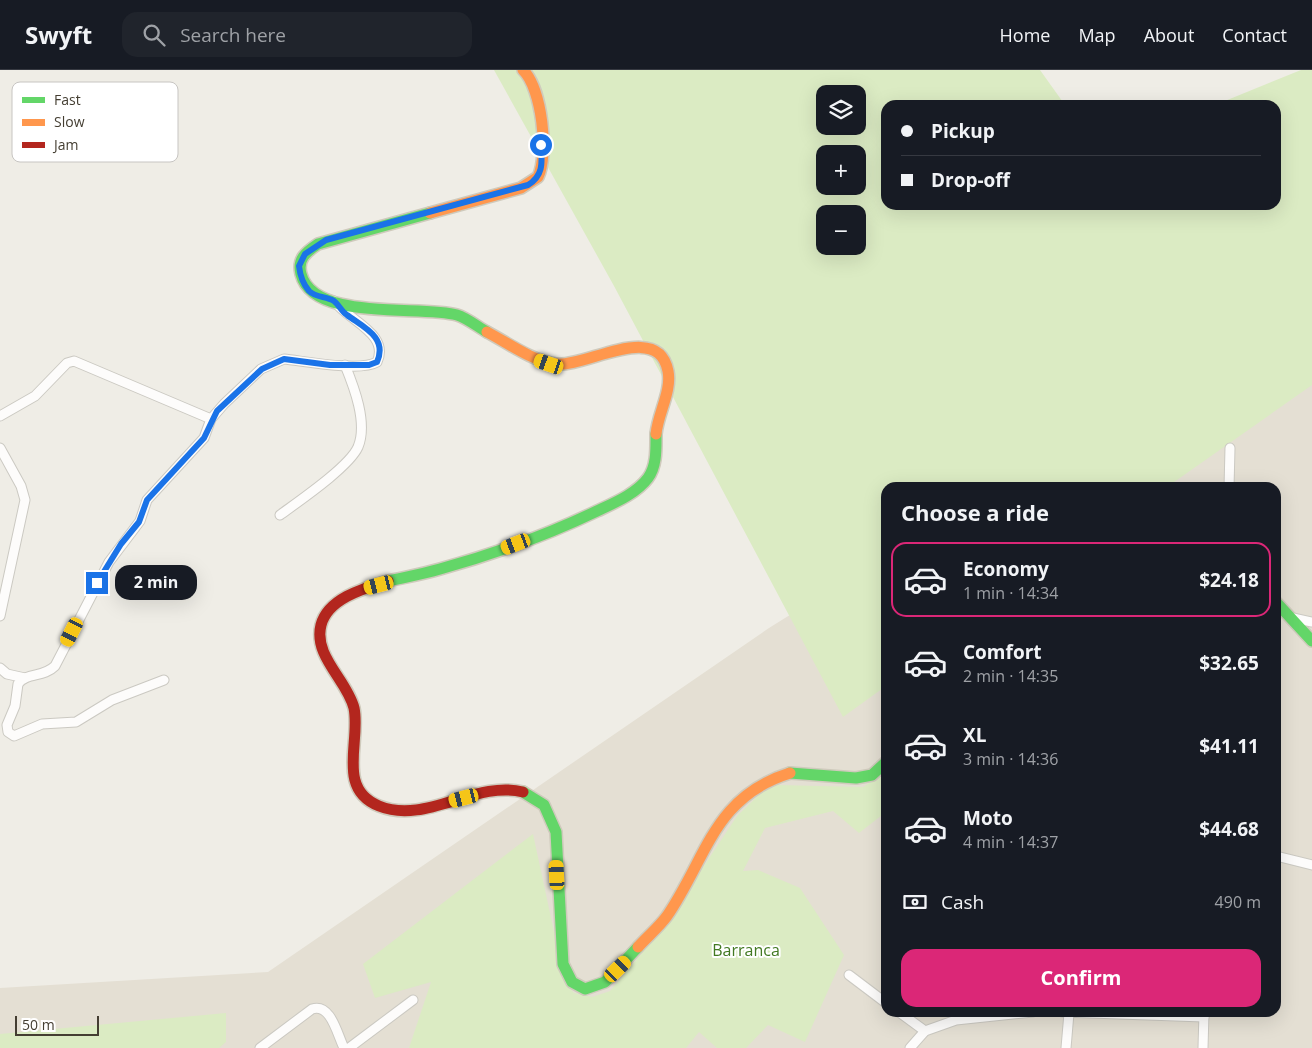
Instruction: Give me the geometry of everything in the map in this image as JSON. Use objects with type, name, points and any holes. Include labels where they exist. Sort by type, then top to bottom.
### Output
[{"type":"main road","points":[[524,70],[534,84],[538,97],[542,161],[539,176],[535,181],[520,188],[326,240],[311,248],[305,254],[299,266],[303,282],[314,295],[362,309],[457,315],[537,360],[549,364],[570,364],[638,346],[653,350],[660,356],[668,369],[669,385],[658,419],[653,464],[647,479],[639,488],[611,505],[501,550],[442,569],[364,589],[328,612],[320,627],[320,636],[328,662],[353,703],[355,720],[351,764],[357,788],[367,800],[382,808],[406,812],[502,788],[529,793],[546,807],[556,832],[563,964],[572,982],[585,989],[605,982],[666,917],[724,816],[743,797],[772,779],[795,772],[856,778],[872,775],[881,767]]},
{"type":"main road","points":[[1281,607],[1312,641]]},
{"type":"street","points":[[0,668],[8,674],[25,678],[42,675],[55,666],[109,562],[140,521],[147,500],[204,438],[211,419],[262,369],[284,359],[345,365],[373,364],[378,359],[380,347],[378,341],[370,331],[345,314],[334,301]]},
{"type":"street","points":[[0,416],[35,396],[64,365],[74,361],[211,419]]},
{"type":"street","points":[[280,515],[332,474],[357,449],[360,441],[360,423],[354,388],[345,365]]},
{"type":"street","points":[[0,448],[21,486],[25,500],[0,616]]},
{"type":"street","points":[[1229,482],[1230,448]]},
{"type":"street","points":[[1292,618],[1312,622]]},
{"type":"street","points":[[25,678],[18,684],[15,706],[7,725],[11,736],[42,724],[76,722],[112,700],[164,680]]},
{"type":"street","points":[[1281,857],[1312,864]]},
{"type":"street","points":[[849,975],[881,999]]},
{"type":"street","points":[[349,1048],[413,1000]]},
{"type":"street","points":[[260,1048],[312,1009],[318,1007],[324,1009],[328,1014],[344,1048]]},
{"type":"street","points":[[907,1017],[925,1031]]},
{"type":"street","points":[[910,1048],[925,1031],[953,1017]]},
{"type":"street","points":[[1066,1048],[1069,1017]]},
{"type":"street","points":[[1203,1048],[1204,1017]]},
{"type":"shaded area","points":[[1312,291],[1312,1048],[0,1048],[0,988],[268,972],[769,628],[881,558],[881,1017],[1281,1017],[1281,482],[1002,482]]},
{"type":"green space","points":[[494,70],[1040,70],[1061,100],[881,100],[881,210],[1281,210],[1281,100],[1227,100],[1301,70],[1312,70],[1312,385],[1174,482],[881,482],[881,690],[843,717],[614,286]]},
{"type":"green space","name":"Barranca","points":[[881,775],[881,816],[859,833],[833,811],[765,828],[743,871],[758,870],[800,888],[844,955],[805,1042],[768,1025],[746,1048],[717,1048],[699,1032],[686,1048],[409,1048],[431,982],[375,998],[363,964],[533,834],[565,983],[574,993],[592,997],[610,991],[662,929],[737,816],[763,791],[778,785],[863,787]]},
{"type":"green space","points":[[226,1013],[226,1042],[219,1048],[0,1048],[0,1034]]},
{"type":"traffic: fast","points":[[430,213],[318,244],[301,260],[301,274],[310,289],[325,299],[370,309],[440,312],[457,315],[469,320],[487,332]]},
{"type":"traffic: fast","points":[[388,581],[434,571],[500,550],[540,536],[604,508],[637,489],[648,478],[653,468],[656,434]]},
{"type":"traffic: fast","points":[[1281,607],[1312,641]]},
{"type":"traffic: fast","points":[[790,773],[856,778],[872,775],[881,767]]},
{"type":"traffic: fast","points":[[523,792],[544,805],[556,832],[563,964],[572,982],[585,989],[605,982],[638,947]]},
{"type":"traffic: slow","points":[[430,213],[521,188],[538,177],[543,153],[542,122],[535,91],[530,79],[523,70]]},
{"type":"traffic: slow","points":[[487,332],[520,351],[556,364],[584,360],[636,347],[650,349],[662,356],[669,379],[656,434]]},
{"type":"traffic: slow","points":[[638,947],[667,916],[703,852],[728,814],[744,797],[764,784],[790,773]]},
{"type":"traffic: jam","points":[[388,581],[359,591],[339,601],[331,608],[321,625],[320,636],[326,658],[345,688],[354,708],[353,763],[354,776],[358,788],[366,798],[379,806],[397,810],[433,807],[487,792],[505,790],[523,792]]},
{"type":"route","points":[[97,583],[121,544],[140,521],[141,512],[147,500],[204,438],[211,419],[217,411],[262,369],[284,359],[330,365],[369,365],[377,362],[380,347],[375,336],[345,314],[334,301],[314,295],[307,289],[300,274],[299,266],[305,254],[311,248],[326,240],[528,185],[539,176],[542,161],[541,145]]}]
